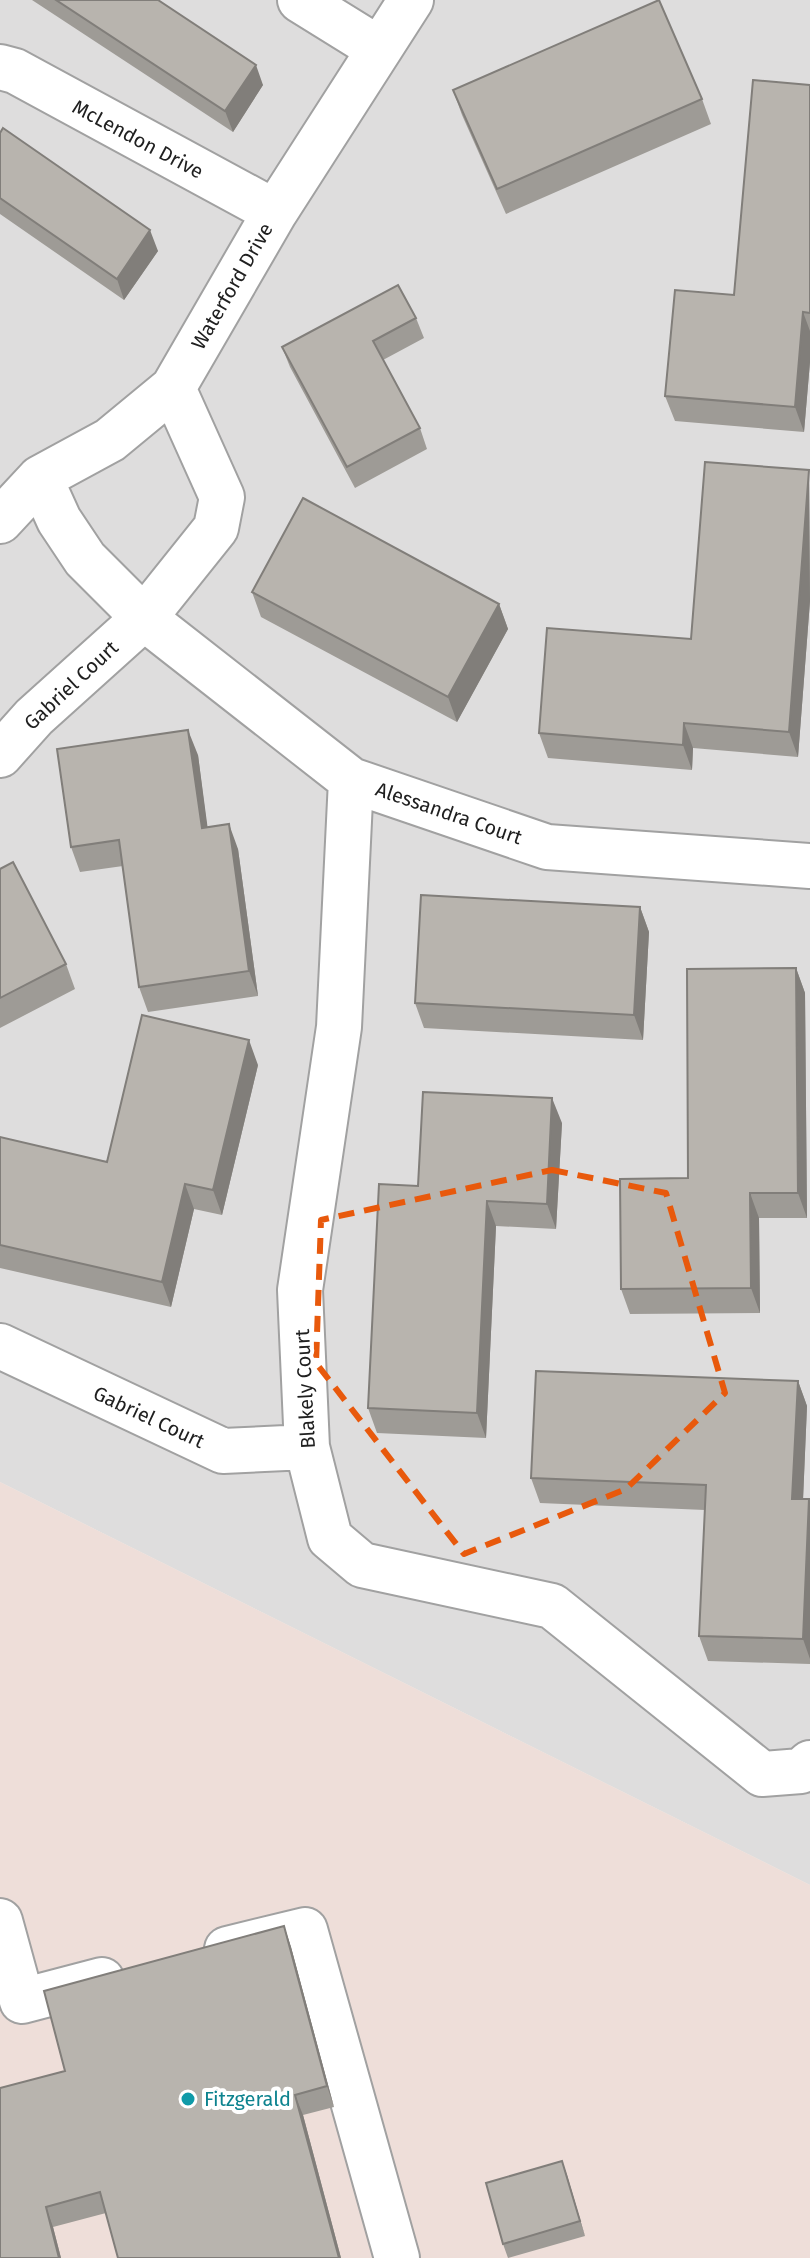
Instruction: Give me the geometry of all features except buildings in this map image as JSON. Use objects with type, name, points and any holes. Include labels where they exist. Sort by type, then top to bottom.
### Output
[{"type":"street","points":[[300,0],[379,49]]},
{"type":"street","name":"Waterford Drive","points":[[0,521],[20,478],[110,440],[173,388],[275,212],[411,0]]},
{"type":"street","name":"McLendon Drive","points":[[0,67],[15,71],[275,212]]},
{"type":"street","points":[[144,618],[216,528],[222,497],[173,388]]},
{"type":"street","name":"Alessandra Court","points":[[20,478],[59,520],[85,559],[144,618],[351,780],[547,847],[810,866]]},
{"type":"street","name":"Gabriel Court","points":[[0,755],[34,717],[144,618]]},
{"type":"street","name":"Blakely Court","points":[[351,780],[339,1027],[300,1290],[307,1447],[330,1538],[362,1565],[552,1606],[762,1774],[801,1771],[810,1763]]},
{"type":"street","name":"Gabriel Court","points":[[0,1346],[223,1451],[307,1447]]},
{"type":"street","points":[[0,1921],[22,2001],[143,1970]]},
{"type":"street","points":[[188,1958],[305,1930],[397,2258]]},
{"type":"highlighted area","points":[[552,1170],[666,1193],[725,1393],[626,1489],[464,1554],[316,1363],[321,1220]]},
{"type":"shaded area","points":[[0,0],[810,0],[810,1885],[0,1482]]},
{"type":"shaded area","points":[[0,1482],[810,1885],[810,2258],[0,2258]]},
{"type":"place","name":"Fitzgerald","points":[[188,2099]]}]
